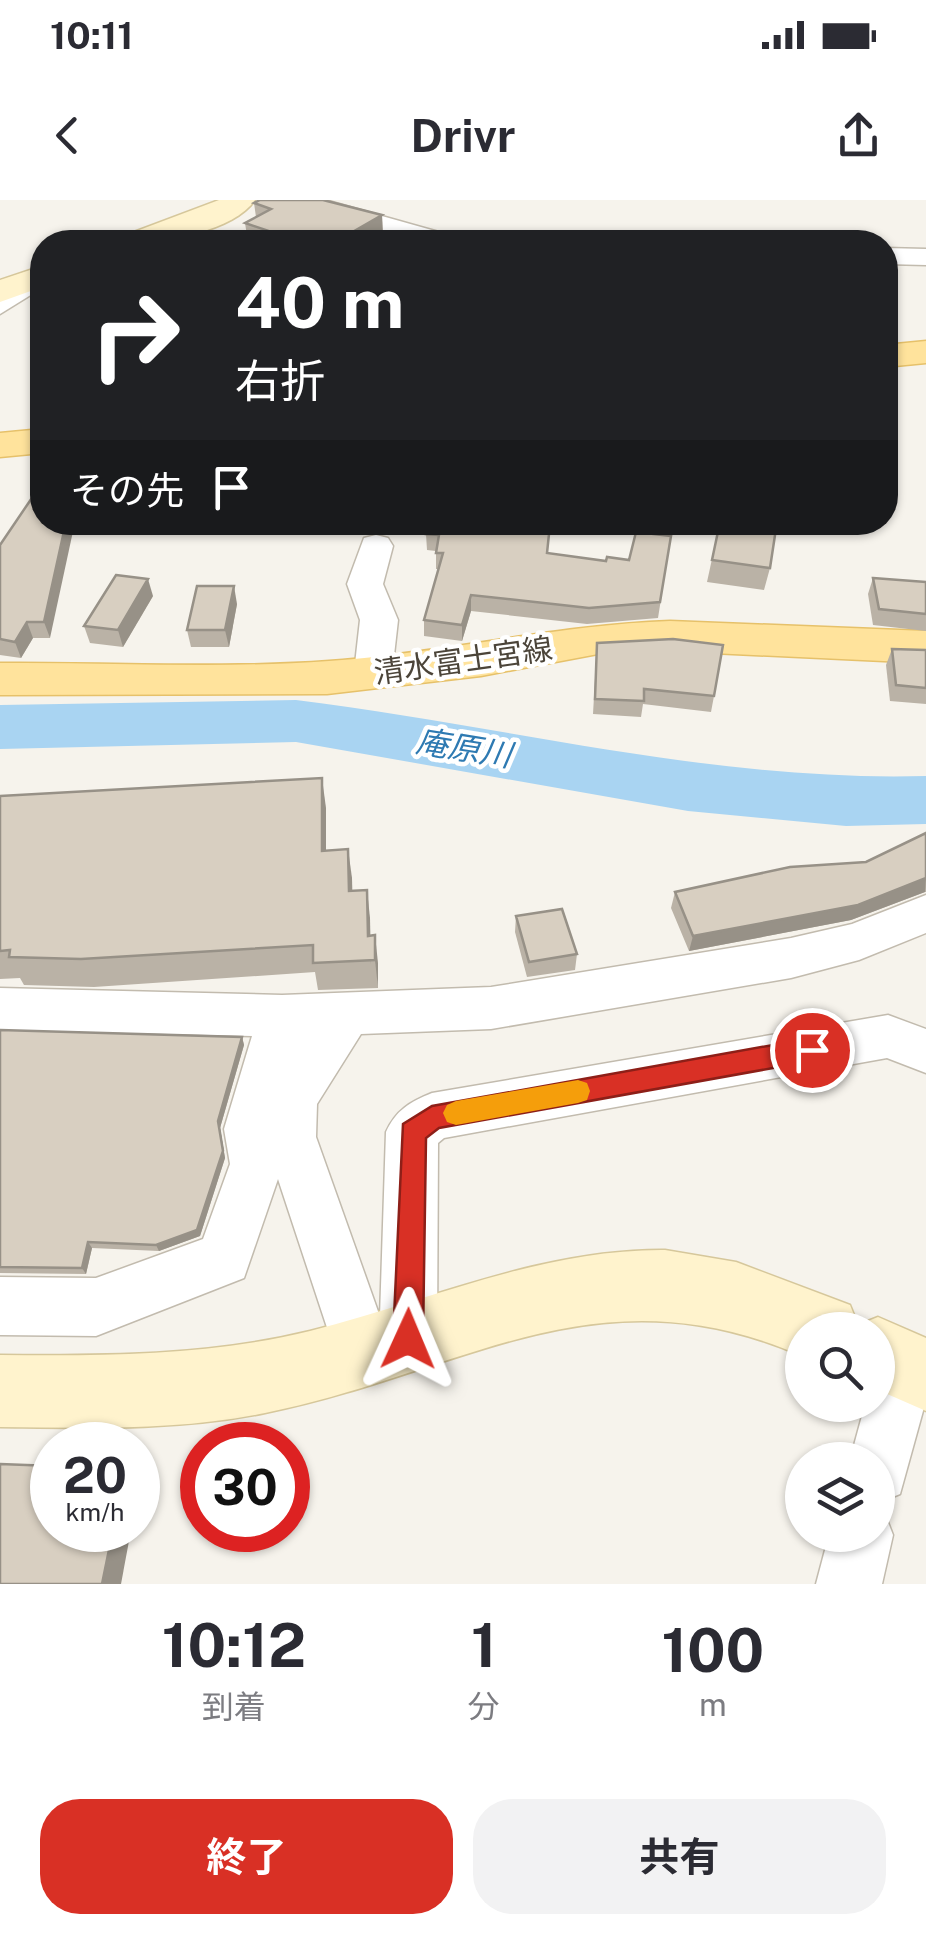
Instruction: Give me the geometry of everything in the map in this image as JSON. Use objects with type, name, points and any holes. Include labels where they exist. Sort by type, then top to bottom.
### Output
[{"type":"main road","points":[[898,355],[926,352]]},
{"type":"main road","points":[[0,428],[30,425]]},
{"type":"main road","points":[[0,445],[30,442]]},
{"type":"main road","name":"清水富士宮線","points":[[0,679],[327,678],[634,637],[926,647]]},
{"type":"street","points":[[170,230],[219,213],[240,200]]},
{"type":"street","points":[[302,200],[396,230]]},
{"type":"street","points":[[898,256],[926,257]]},
{"type":"street","points":[[898,274],[926,275]]},
{"type":"street","points":[[0,292],[30,281]]},
{"type":"street","points":[[0,306],[30,285]]},
{"type":"street","points":[[373,673],[379,620],[365,584],[376,546]]},
{"type":"street","points":[[0,1010],[282,1016],[491,1008],[792,958],[859,942],[926,912]]},
{"type":"street","points":[[347,1014],[292,1099],[290,1137],[386,1347]]},
{"type":"street","points":[[0,1306],[96,1307],[224,1260],[256,1164],[250,1130],[282,1016]]},
{"type":"street","points":[[386,1347],[412,1132],[432,1118],[888,1036],[926,1051]]},
{"type":"street","points":[[0,1391],[193,1388],[386,1347],[568,1292],[645,1283],[704,1290],[785,1314]]},
{"type":"street","points":[[885,1442],[903,1365]]},
{"type":"street","points":[[848,1584],[856,1552]]},
{"type":"building","points":[[323,200],[382,215],[356,230],[266,230],[245,223],[271,209],[254,203]]},
{"type":"building","points":[[30,501],[30,535],[63,535],[44,622],[27,622],[15,642],[0,639],[0,545]]},
{"type":"building","points":[[439,535],[549,535],[547,553],[629,560],[635,535],[671,536],[660,602],[589,608],[471,595],[462,625],[424,620],[443,553],[436,553]]},
{"type":"building","points":[[717,535],[775,535],[770,568],[712,560]]},
{"type":"building","points":[[116,575],[148,579],[118,630],[84,626]]},
{"type":"building","points":[[873,578],[926,582],[926,614],[879,609]]},
{"type":"building","points":[[197,586],[234,586],[225,630],[187,630]]},
{"type":"building","points":[[673,639],[723,645],[714,696],[644,689],[644,701],[595,699],[597,643]]},
{"type":"building","points":[[892,649],[926,650],[926,688],[896,685]]},
{"type":"building","points":[[322,778],[322,851],[348,849],[349,891],[367,890],[368,936],[375,935],[375,960],[313,963],[313,945],[81,959],[9,957],[10,950],[0,951],[0,796]]},
{"type":"building","points":[[926,833],[926,878],[858,905],[693,936],[675,892],[790,867],[866,862]]},
{"type":"building","points":[[562,909],[577,954],[529,962],[516,916]]},
{"type":"building","points":[[0,1030],[242,1037],[218,1121],[223,1151],[197,1230],[156,1245],[88,1242],[82,1268],[0,1267]]},
{"type":"building","points":[[0,1464],[30,1465],[30,1552],[109,1552],[102,1584],[0,1584]]},
{"type":"waterway","name":"庵原川","points":[[0,727],[296,721],[453,744],[688,788],[846,802],[926,800]]},
{"type":"slow traffic","points":[[456,1113],[578,1091]]},
{"type":"route","points":[[408,1339],[412,1132],[432,1118],[812,1050]]}]
